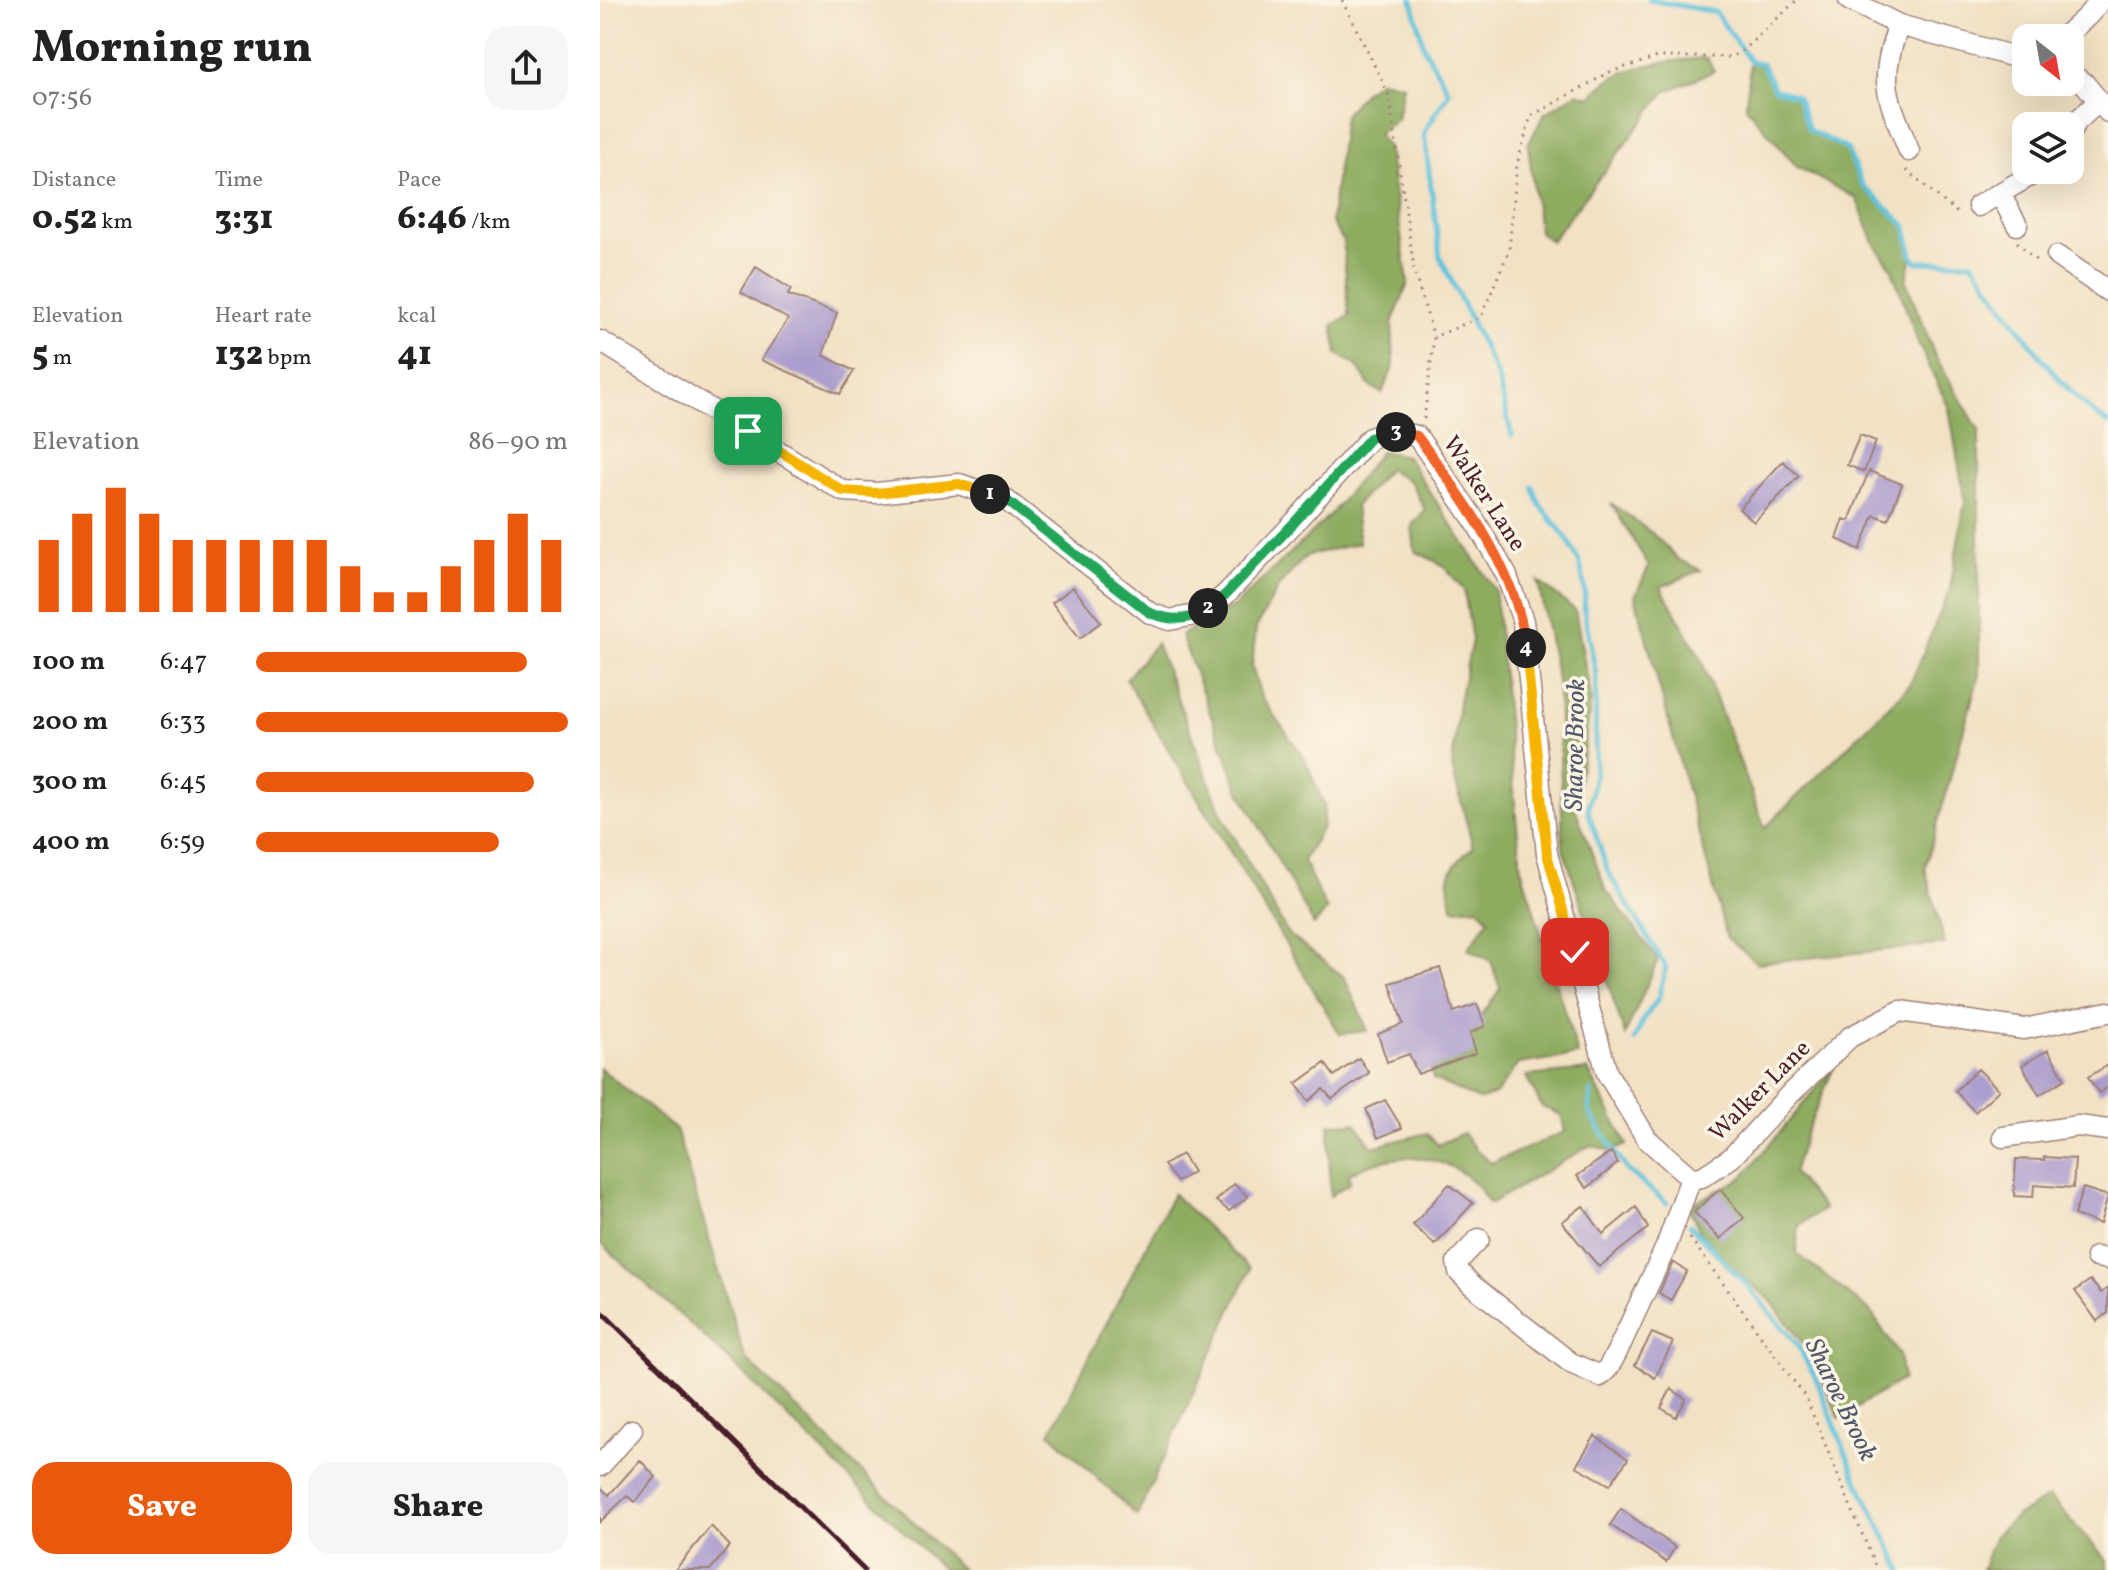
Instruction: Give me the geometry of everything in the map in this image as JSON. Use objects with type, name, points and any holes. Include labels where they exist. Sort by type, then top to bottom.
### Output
[{"type":"street","points":[[2075,24],[2096,9],[2099,0]]},
{"type":"street","points":[[1861,3],[1899,25],[2012,56]]},
{"type":"street","points":[[1899,25],[1887,57],[1885,78],[1892,109],[1909,151]]},
{"type":"street","points":[[2084,83],[2103,106],[2084,117]]},
{"type":"street","points":[[1978,206],[2017,184]]},
{"type":"street","points":[[2000,194],[2017,225]]},
{"type":"street","points":[[2057,256],[2108,291]]},
{"type":"street","name":"Walker Lane","points":[[600,341],[843,491],[877,493],[959,484],[1006,500],[1150,613],[1170,620],[1200,614],[1225,595],[1370,438],[1399,432],[1417,436],[1475,521],[1506,574],[1523,621],[1547,854],[1607,1073],[1647,1139],[1691,1178],[1702,1177],[1731,1158],[1791,1093],[1850,1037],[1900,1011],[2024,1029],[2108,1012]]},
{"type":"street","points":[[2003,1137],[2078,1126],[2108,1130]]},
{"type":"street","points":[[1479,1239],[1457,1262],[1459,1272],[1571,1363],[1600,1376],[1608,1368],[1634,1317],[1666,1247],[1691,1178]]},
{"type":"street","points":[[600,1466],[632,1430]]},
{"type":"path","points":[[1342,0],[1389,95],[1415,275],[1434,337],[1424,420],[1417,436]]},
{"type":"path","points":[[1434,337],[1481,317],[1509,250],[1517,164],[1531,116],[1610,72],[1658,57],[1732,57],[1797,0]]},
{"type":"path","points":[[1676,1218],[1806,1398],[1877,1570]]},
{"type":"green space","points":[[1707,58],[1714,71],[1665,92],[1551,241],[1539,232],[1528,145],[1544,114],[1577,93],[1591,97],[1613,77],[1628,71],[1660,63]]},
{"type":"green space","points":[[1750,61],[1762,64],[1774,89],[1797,96],[1809,130],[1847,149],[1862,185],[1906,226],[1912,256],[1906,281],[1935,356],[1979,430],[1979,675],[1925,868],[1945,944],[1757,963],[1727,938],[1635,596],[1649,566],[1611,503],[1653,534],[1679,560],[1701,570],[1661,587],[1700,657],[1765,828],[1910,685],[1950,589],[1965,502],[1949,408],[1919,345],[1891,267],[1875,245],[1856,198],[1797,167],[1746,107]]},
{"type":"green space","points":[[1380,80],[1403,85],[1397,119],[1378,134],[1388,148],[1408,283],[1392,324],[1394,365],[1382,393],[1369,385],[1356,365],[1337,354],[1333,325],[1349,316],[1343,241],[1331,221],[1344,115],[1364,92]]},
{"type":"green space","points":[[1381,451],[1406,456],[1495,590],[1521,868],[1578,1055],[1518,1064],[1496,1094],[1479,1100],[1433,1079],[1430,1067],[1471,1055],[1466,1037],[1500,989],[1491,961],[1468,949],[1489,919],[1478,907],[1454,909],[1448,881],[1453,867],[1473,847],[1452,767],[1459,701],[1472,640],[1464,590],[1443,565],[1415,551],[1412,525],[1425,510],[1411,483],[1389,469],[1355,506],[1359,543],[1306,556],[1279,586],[1256,628],[1252,666],[1261,697],[1305,759],[1324,805],[1323,826],[1303,861],[1327,910],[1314,925],[1238,788],[1181,635],[1235,606],[1331,514]]},
{"type":"green space","points":[[1538,581],[1575,610],[1591,699],[1575,808],[1606,890],[1658,960],[1625,1035],[1563,848],[1558,686]]},
{"type":"green space","points":[[1156,643],[1222,815],[1288,934],[1344,977],[1368,1031],[1340,1034],[1126,679]]},
{"type":"green space","points":[[1834,1067],[1793,1173],[1824,1209],[1799,1225],[1796,1253],[1870,1311],[1899,1355],[1903,1379],[1839,1418],[1812,1356],[1771,1301],[1721,1258],[1700,1231],[1688,1206],[1742,1178]]},
{"type":"green space","points":[[600,1068],[676,1130],[745,1358],[962,1570],[943,1570],[724,1355],[600,1242]]},
{"type":"green space","points":[[1588,1070],[1627,1145],[1611,1151],[1591,1145],[1490,1204],[1474,1182],[1458,1170],[1443,1163],[1411,1158],[1363,1167],[1349,1174],[1350,1183],[1330,1196],[1329,1124],[1356,1123],[1372,1147],[1427,1133],[1438,1145],[1463,1133],[1491,1163],[1565,1132],[1561,1115],[1542,1107],[1526,1076]]},
{"type":"green space","points":[[1173,1194],[1250,1269],[1137,1516],[1050,1433]]},
{"type":"green space","points":[[2049,1497],[2108,1561],[2108,1570],[1982,1570],[1994,1537],[2016,1516]]},
{"type":"building","points":[[756,267],[791,289],[788,295],[837,313],[823,355],[854,371],[840,394],[761,360],[788,319],[741,292]]},
{"type":"building","points":[[1860,435],[1876,441],[1864,472],[1847,465]]},
{"type":"building","points":[[1783,461],[1799,476],[1754,522],[1739,509]]},
{"type":"building","points":[[1869,471],[1902,484],[1888,520],[1874,515],[1860,550],[1837,539],[1844,519],[1849,521]]},
{"type":"building","points":[[1073,587],[1101,622],[1080,638],[1052,603]]},
{"type":"building","points":[[1440,968],[1454,1012],[1477,1004],[1485,1026],[1470,1033],[1476,1053],[1418,1074],[1409,1054],[1387,1062],[1378,1034],[1403,1024],[1390,983]]},
{"type":"building","points":[[2048,1050],[2065,1079],[2039,1095],[2022,1065]]},
{"type":"building","points":[[1359,1058],[1369,1073],[1332,1099],[1323,1089],[1309,1101],[1296,1084],[1325,1063],[1334,1076]]},
{"type":"building","points":[[2108,1065],[2108,1087],[2099,1093],[2088,1077]]},
{"type":"building","points":[[1978,1069],[1999,1090],[1975,1112],[1955,1091]]},
{"type":"building","points":[[1385,1100],[1402,1128],[1378,1138],[1366,1109]]},
{"type":"building","points":[[1611,1152],[1618,1163],[1587,1188],[1577,1176]]},
{"type":"building","points":[[1182,1154],[1193,1172],[1177,1182],[1164,1165]]},
{"type":"building","points":[[2044,1157],[2075,1159],[2073,1188],[2034,1185],[2033,1197],[2014,1196],[2016,1159],[2044,1160]]},
{"type":"building","points":[[1234,1184],[1248,1197],[1229,1211],[1216,1201]]},
{"type":"building","points":[[1449,1184],[1473,1203],[1435,1245],[1413,1225]]},
{"type":"building","points":[[2083,1188],[2108,1196],[2100,1224],[2074,1215]]},
{"type":"building","points":[[1720,1189],[1744,1218],[1720,1239],[1694,1212]]},
{"type":"building","points":[[1583,1206],[1603,1234],[1636,1207],[1648,1228],[1599,1267],[1562,1222]]},
{"type":"building","points":[[1673,1262],[1687,1271],[1671,1300],[1659,1293]]},
{"type":"building","points":[[2090,1280],[2101,1293],[2108,1288],[2108,1313],[2097,1321],[2075,1291]]},
{"type":"building","points":[[1652,1333],[1673,1342],[1655,1378],[1635,1365]]},
{"type":"building","points":[[1671,1389],[1686,1399],[1676,1417],[1661,1408]]},
{"type":"building","points":[[1595,1436],[1628,1459],[1610,1485],[1576,1466]]},
{"type":"building","points":[[640,1460],[656,1477],[635,1502],[627,1496],[600,1522],[600,1487],[609,1495]]},
{"type":"building","points":[[1621,1509],[1675,1547],[1666,1562],[1610,1525]]},
{"type":"building","points":[[711,1526],[730,1546],[710,1570],[675,1570]]},
{"type":"waterway","name":"Sharoe Brook","points":[[1412,0],[1424,48],[1449,92],[1424,132],[1440,257],[1497,375],[1512,436]]},
{"type":"waterway","points":[[1649,0],[1715,12],[1750,61],[1762,64],[1774,89],[1797,96],[1809,130],[1847,149],[1862,185],[1906,226],[1912,256],[1917,262],[1972,262],[2053,371],[2090,410],[2108,423]]},
{"type":"waterway","name":"Sharoe Brook","points":[[1533,487],[1540,505],[1568,540],[1580,564],[1585,591],[1584,611],[1596,674],[1595,774],[1588,811],[1608,872],[1666,967],[1658,999],[1634,1040]]},
{"type":"waterway","name":"Sharoe Brook","points":[[1591,1092],[1589,1112],[1627,1170],[1667,1203]]},
{"type":"waterway","name":"Sharoe Brook","points":[[1690,1225],[1796,1343],[1815,1376],[1856,1478],[1902,1570]]},
{"type":"railway","points":[[600,1310],[864,1570]]},
{"type":"route","points":[[748,431],[843,491],[877,493],[959,484],[1006,500],[1150,613],[1170,620],[1200,614],[1225,595],[1370,438],[1399,432],[1417,436],[1475,521],[1506,574],[1523,621],[1547,854],[1575,952]]}]
